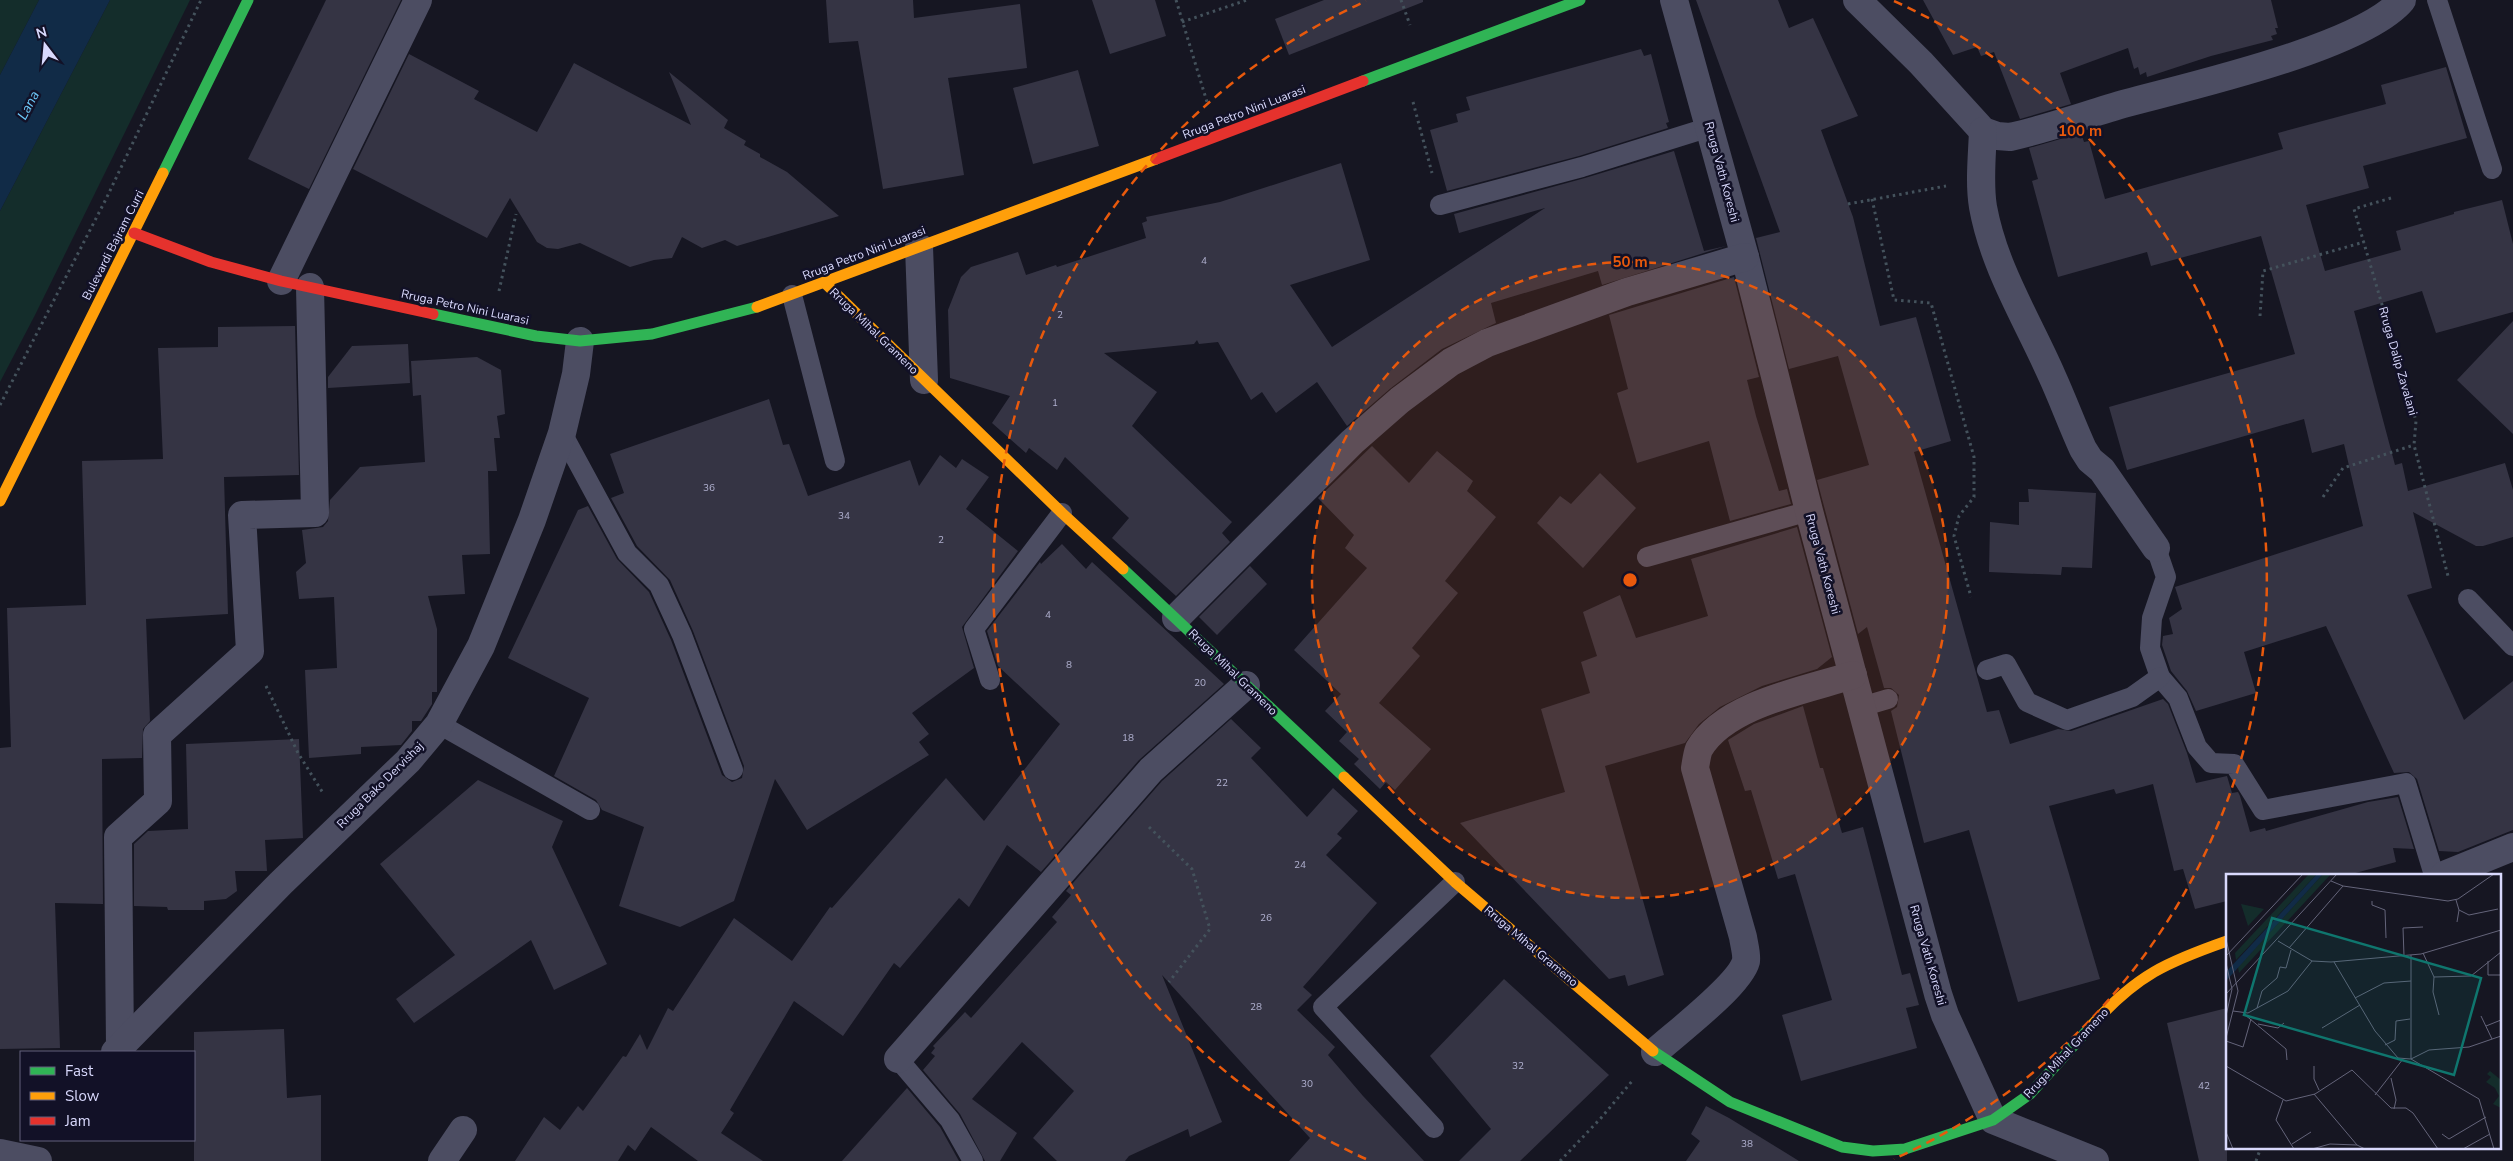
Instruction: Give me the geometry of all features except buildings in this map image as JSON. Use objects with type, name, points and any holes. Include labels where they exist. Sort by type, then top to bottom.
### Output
[{"type":"street","name":"Bulevardi Bajram Curri","points":[[0,501],[248,0]]},
{"type":"street","points":[[281,281],[418,0]]},
{"type":"street","name":"Rruga Petro Nini Luarasi","points":[[134,233],[211,262],[281,281],[536,336],[580,341],[652,334],[742,312],[792,295],[1579,0]]},
{"type":"street","name":"Rruga Vath Koreshi","points":[[1674,0],[1745,257],[1809,511],[1938,994],[1945,1015],[1994,1120]]},
{"type":"street","points":[[1857,0],[1921,62],[1983,131],[1997,136],[2010,137],[2255,67],[2352,34],[2382,18],[2402,0]]},
{"type":"street","points":[[1983,131],[1983,207],[1998,257],[2083,449],[2090,460],[2102,470],[2156,548]]},
{"type":"street","name":"Rruga Mihal Grameno","points":[[919,247],[924,380]]},
{"type":"street","points":[[1176,618],[1352,442],[1388,410],[1451,362],[1494,341],[1627,292],[1745,257]]},
{"type":"street","name":"Rruga Mihal Grameno","points":[[824,283],[1062,513],[1455,882],[1655,1052],[1723,1098],[1842,1147],[1904,1155],[1943,1138],[1994,1120],[2030,1094],[2133,984],[2157,968],[2184,956],[2226,942]]},
{"type":"street","points":[[118,1050],[118,837],[158,801],[157,735],[250,651],[242,515],[315,513],[310,287]]},
{"type":"street","name":"Rruga Bako Dervishaj","points":[[118,1050],[342,823],[408,761],[440,724],[481,646],[532,520],[562,433],[576,374],[580,341]]},
{"type":"street","points":[[1655,1052],[1723,993],[1740,975],[1746,959],[1743,937],[1695,768],[1699,750],[1718,728],[1743,710],[1853,675]]},
{"type":"street","points":[[898,1059],[1151,770],[1246,685]]},
{"type":"street","points":[[2446,874],[2513,847]]},
{"type":"street","points":[[1994,1120],[2095,1161]]},
{"type":"street","points":[[442,1161],[463,1130]]},
{"type":"street","points":[[0,1151],[22,1141]]},
{"type":"street","points":[[0,1151],[38,1161]]},
{"type":"lane","points":[[2437,0],[2492,169]]},
{"type":"lane","points":[[1440,206],[1582,167],[1710,127]]},
{"type":"lane","points":[[792,295],[835,461]]},
{"type":"lane","points":[[562,433],[627,553],[659,585],[682,635],[733,770]]},
{"type":"lane","points":[[1647,557],[1809,511]]},
{"type":"lane","points":[[990,680],[974,629],[1062,513]]},
{"type":"lane","points":[[2156,548],[2166,577],[2152,618],[2150,648],[2160,677],[2178,698],[2197,747],[2211,763],[2234,764],[2263,810],[2406,783],[2434,874]]},
{"type":"lane","points":[[2468,599],[2513,646]]},
{"type":"lane","points":[[1987,670],[2006,664],[2027,702],[2067,720],[2132,697],[2160,677]]},
{"type":"lane","points":[[1861,708],[1888,699]]},
{"type":"lane","points":[[440,724],[590,810]]},
{"type":"lane","points":[[1434,1128],[1323,1007],[1455,882]]},
{"type":"lane","points":[[898,1059],[950,1120],[974,1161]]},
{"type":"path","points":[[0,405],[106,199],[201,0]]},
{"type":"path","points":[[1176,0],[1217,137]]},
{"type":"path","points":[[1182,22],[1247,0]]},
{"type":"path","points":[[1403,66],[1440,206]]},
{"type":"path","points":[[1848,204],[1982,180]]},
{"type":"path","name":"Rruga Dalip Zavalani","points":[[2391,198],[2354,209],[2416,421],[2414,446],[2446,570],[2457,587],[2468,599]]},
{"type":"path","points":[[1872,199],[1894,300],[1931,303],[1974,457],[1974,497],[1959,516],[1954,536],[1971,598]]},
{"type":"path","points":[[501,277],[516,214]]},
{"type":"path","points":[[2260,316],[2263,270],[2364,242]]},
{"type":"path","points":[[2323,497],[2343,468],[2414,446]]},
{"type":"path","points":[[250,651],[298,753],[342,823]]},
{"type":"path","points":[[1123,802],[1192,869],[1210,929],[1169,982]]},
{"type":"path","points":[[1560,1161],[1612,1106]]},
{"type":"path","points":[[2256,1161],[2261,1148]]},
{"type":"green space","points":[[0,0],[39,0],[0,75]]},
{"type":"green space","points":[[110,0],[190,0],[35,315],[0,382],[0,211]]},
{"type":"water","name":"Lana","points":[[39,0],[110,0],[0,211],[0,75]]},
{"type":"traffic: fast","points":[[163,173],[248,0]]},
{"type":"traffic: fast","points":[[1363,81],[1580,0]]},
{"type":"traffic: fast","points":[[433,314],[536,336],[580,341],[652,334],[757,307]]},
{"type":"traffic: fast","points":[[1123,569],[1344,777]]},
{"type":"traffic: fast","points":[[1653,1051],[1730,1102],[1842,1147],[1873,1151],[1905,1149],[1993,1120],[2030,1094],[2093,1024]]},
{"type":"traffic: slow","points":[[757,307],[1156,159]]},
{"type":"traffic: slow","points":[[0,501],[163,173]]},
{"type":"traffic: slow","points":[[825,283],[1062,513],[1123,569]]},
{"type":"traffic: slow","points":[[1344,777],[1455,882],[1653,1051]]},
{"type":"traffic: slow","points":[[2093,1024],[2124,993],[2154,972],[2187,956],[2226,941]]},
{"type":"traffic: jam","points":[[1156,159],[1363,81]]},
{"type":"traffic: jam","points":[[134,233],[211,262],[281,281],[433,314]]}]
